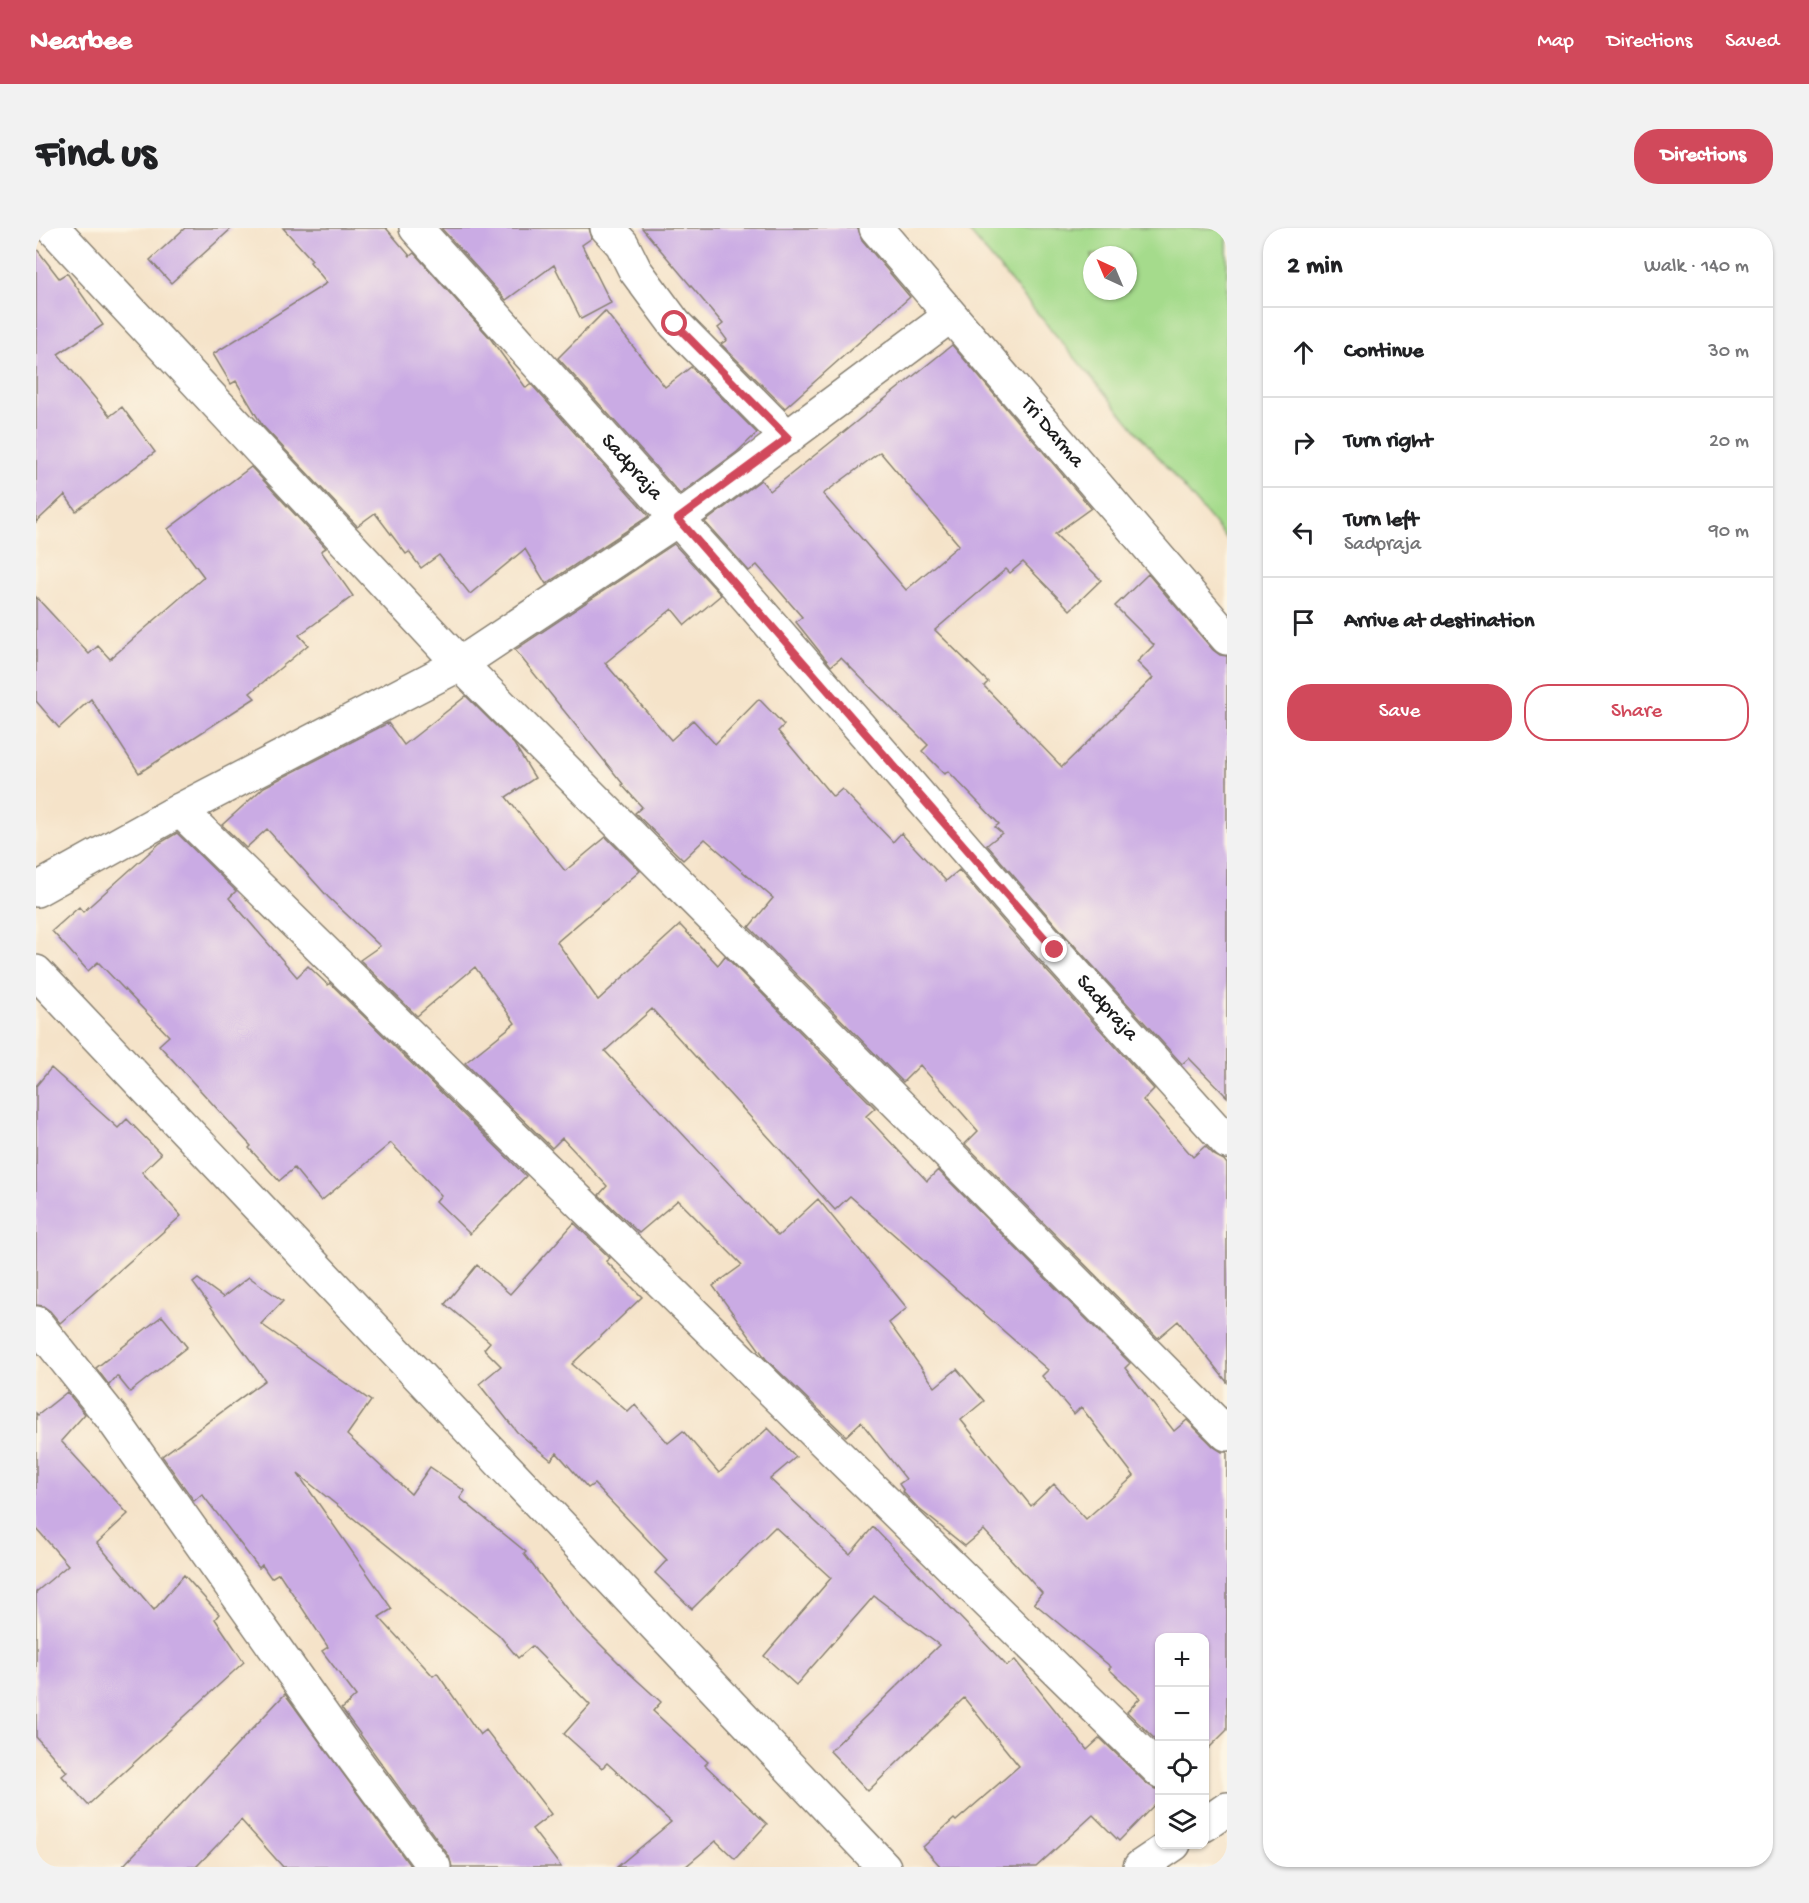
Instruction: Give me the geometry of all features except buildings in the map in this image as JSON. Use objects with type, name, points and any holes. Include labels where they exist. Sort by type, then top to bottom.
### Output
[{"type":"street","points":[[53,228],[460,664],[1227,1434]]},
{"type":"street","name":"Sadpraja","points":[[416,228],[678,519],[1041,936],[1227,1142]]},
{"type":"street","points":[[608,228],[622,244],[636,270],[675,324],[788,438]]},
{"type":"street","name":"Tri Darma","points":[[876,228],[1227,638]]},
{"type":"street","points":[[36,890],[138,836],[180,810],[460,664],[678,519],[950,316]]},
{"type":"street","points":[[180,810],[1155,1766]]},
{"type":"street","points":[[36,972],[884,1867]]},
{"type":"street","points":[[36,1323],[112,1418],[341,1741],[434,1867]]},
{"type":"street","points":[[1140,1867],[1168,1849]]},
{"type":"green space","points":[[966,228],[1227,228],[1227,539]]},
{"type":"route","points":[[675,324],[788,438],[678,519],[1055,950]]}]
